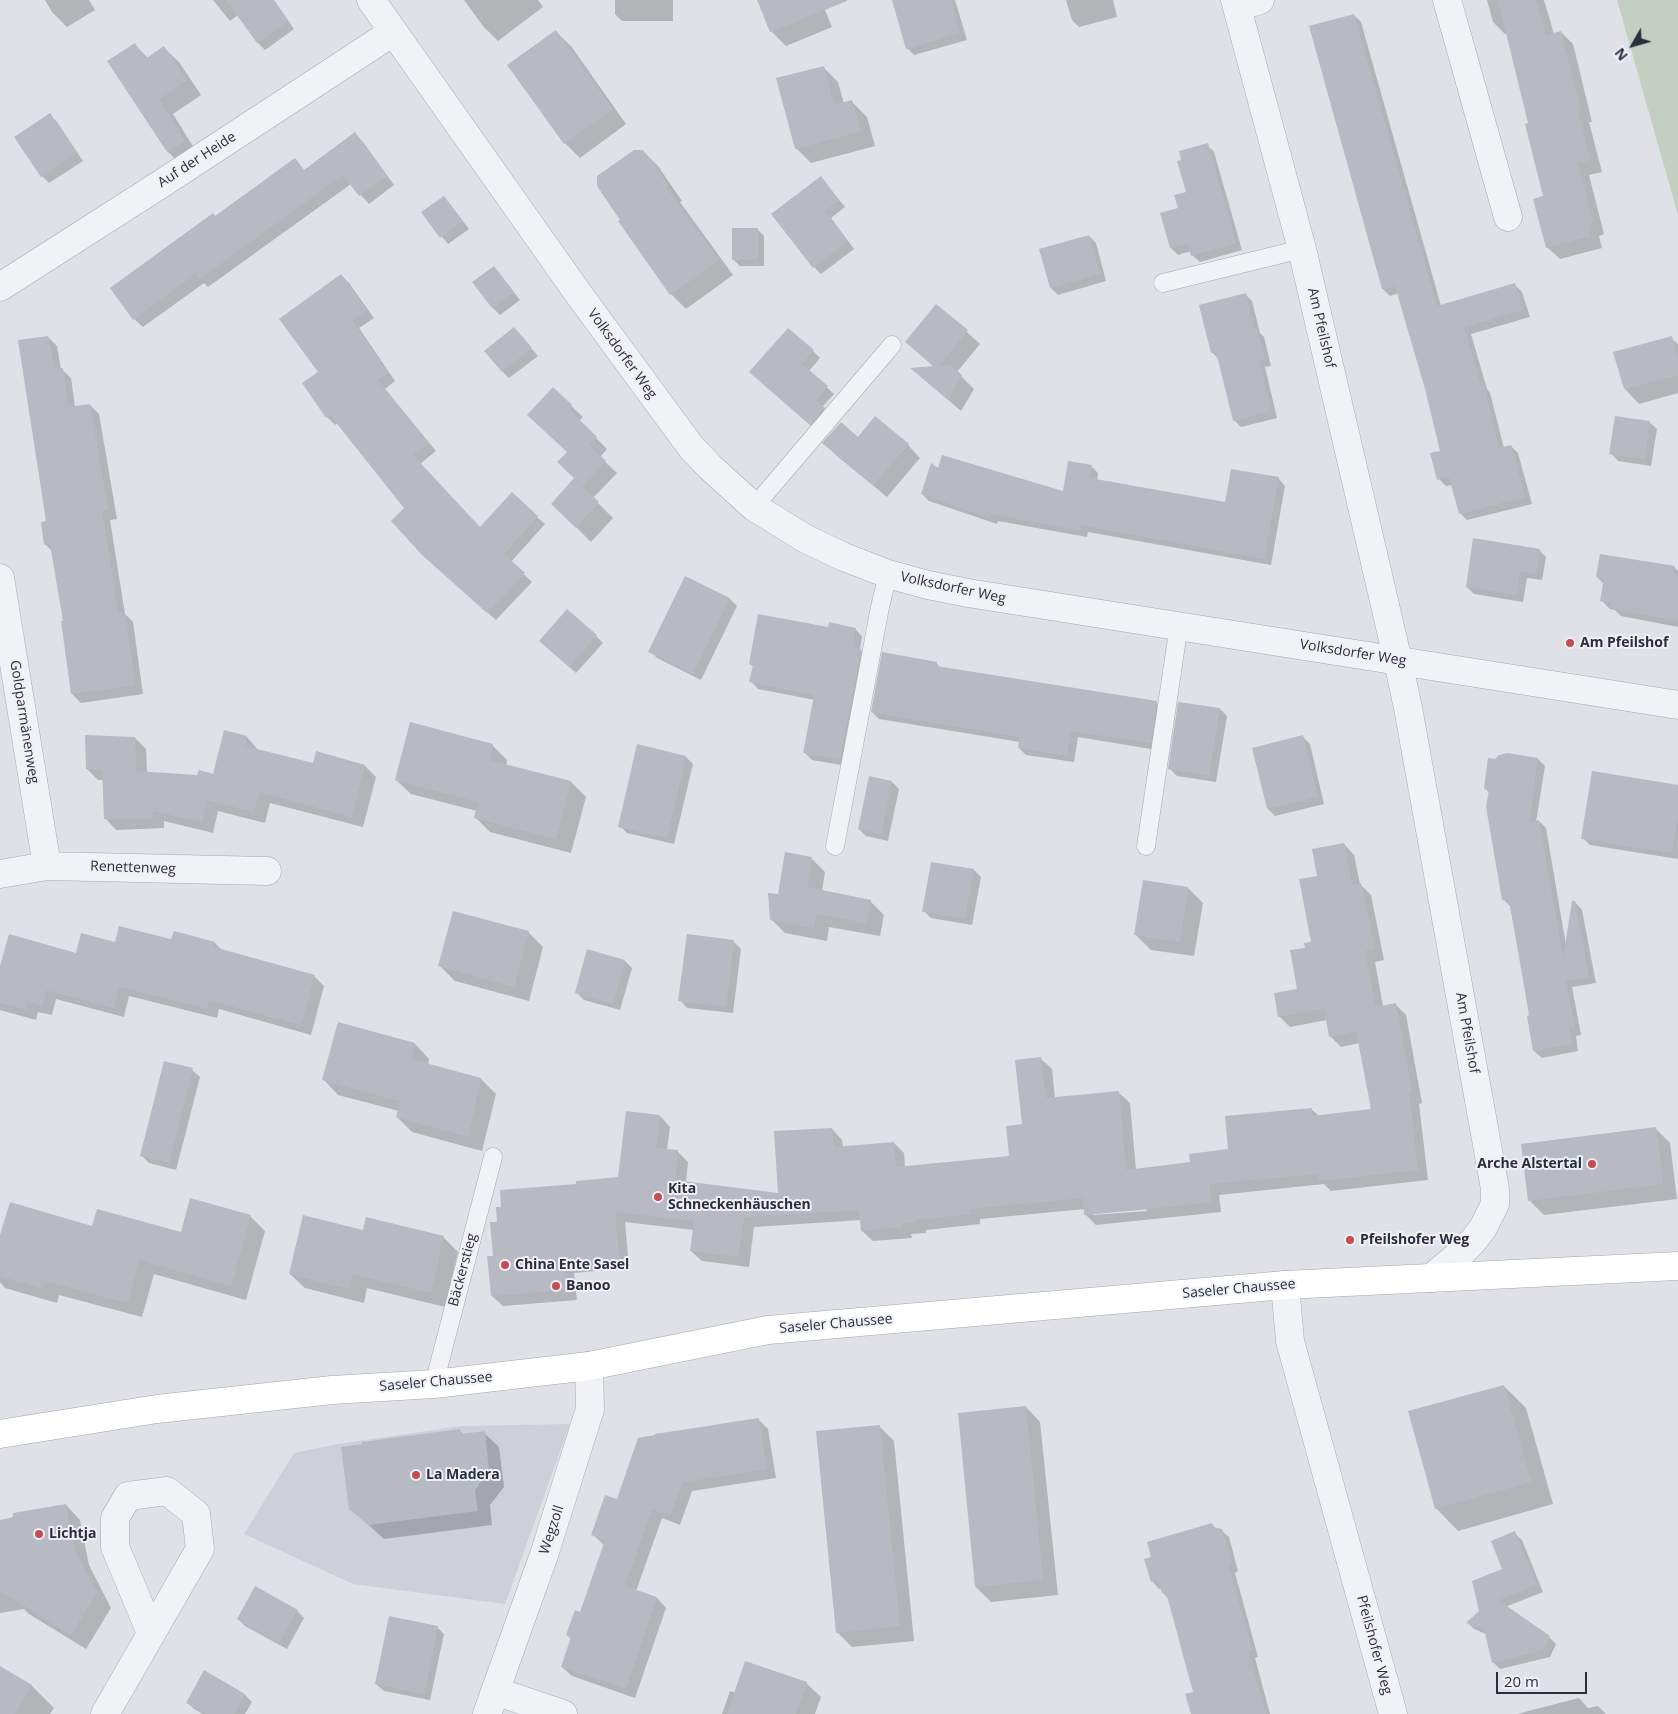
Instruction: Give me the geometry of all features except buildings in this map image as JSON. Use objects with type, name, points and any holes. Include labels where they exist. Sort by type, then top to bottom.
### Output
[{"type":"main road","name":"Saseler Chaussee","points":[[0,1434],[157,1408],[332,1390],[434,1384],[589,1366],[768,1330],[1285,1284],[1678,1266]]},
{"type":"street","name":"Volksdorfer Weg","points":[[371,0],[665,414],[691,447],[754,507],[806,539],[844,557],[888,574],[968,593],[1678,705]]},
{"type":"street","points":[[1447,0],[1508,217]]},
{"type":"street","name":"Am Pfeilshof","points":[[1244,2],[1398,661],[1410,718],[1496,1198],[1494,1209],[1473,1241],[1432,1278]]},
{"type":"street","name":"Auf der Heide","points":[[0,287],[393,32]]},
{"type":"street","name":"Goldparmänenweg","points":[[0,578],[47,866]]},
{"type":"street","name":"Renettenweg","points":[[0,874],[47,866],[267,871]]},
{"type":"street","name":"Pfeilshofer Weg","points":[[1285,1284],[1290,1341],[1393,1714]]},
{"type":"street","name":"Wegzoll","points":[[563,1714],[491,1702],[544,1555],[590,1410],[589,1366]]},
{"type":"street","points":[[105,1714],[200,1549],[196,1514],[167,1492],[128,1496],[115,1518],[115,1547],[151,1633]]},
{"type":"lane","points":[[1162,283],[1302,248]]},
{"type":"lane","points":[[754,507],[892,345]]},
{"type":"lane","points":[[835,846],[876,626],[888,574]]},
{"type":"lane","points":[[1146,846],[1178,625]]},
{"type":"lane","name":"Bäckerstieg","points":[[434,1384],[493,1157]]},
{"type":"lane","points":[[486,1186],[501,1175]]},
{"type":"shaded area","points":[[570,1424],[505,1604],[353,1584],[244,1534],[294,1453],[338,1444],[461,1426]]},
{"type":"green space","points":[[1617,0],[1678,0],[1678,215]]},
{"type":"place","name":"Am Pfeilshof","points":[[1570,643]]},
{"type":"place","name":"Arche Alstertal","points":[[1592,1164]]},
{"type":"place","name":"Kita Schneckenhäuschen","points":[[658,1197]]},
{"type":"place","name":"Pfeilshofer Weg","points":[[1350,1240]]},
{"type":"place","name":"China Ente Sasel","points":[[505,1265]]},
{"type":"place","name":"Banoo","points":[[556,1286]]},
{"type":"place","name":"La Madera","points":[[416,1475]]},
{"type":"place","name":"Lichtja","points":[[39,1534]]}]
